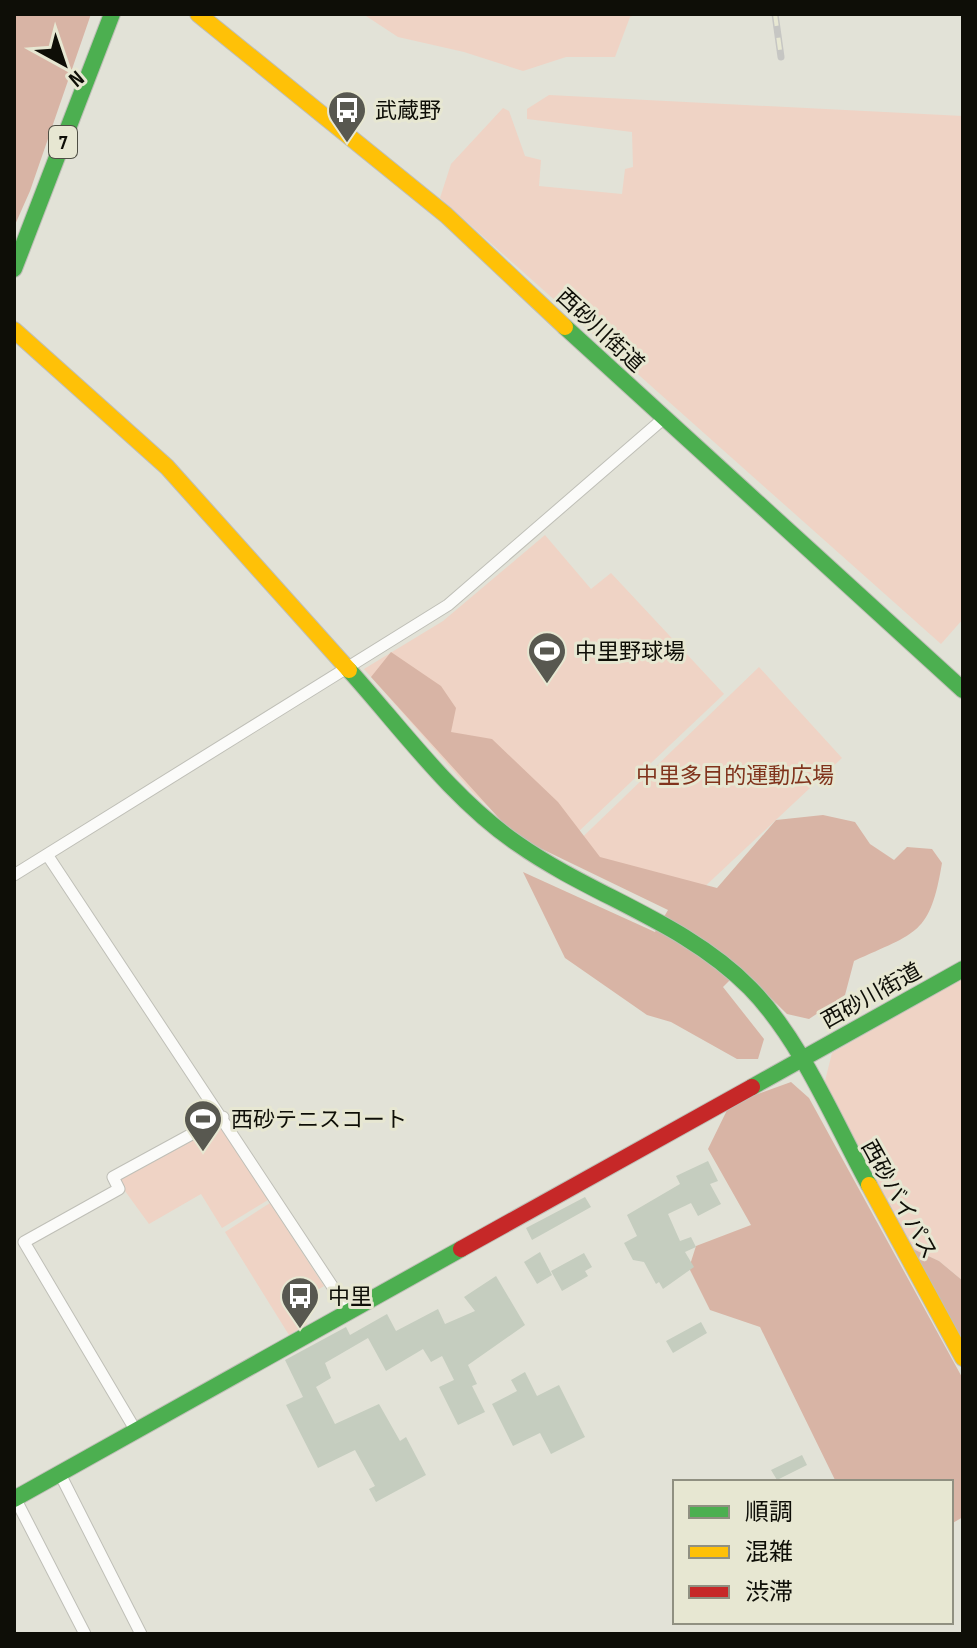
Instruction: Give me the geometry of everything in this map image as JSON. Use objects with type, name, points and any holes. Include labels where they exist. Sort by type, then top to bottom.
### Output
[{"type":"street","name":"7","points":[[14,269],[112,14]]},
{"type":"street","name":"西砂川街道","points":[[198,14],[446,215],[663,419],[963,690]]},
{"type":"street","name":"西砂バイパス","points":[[14,330],[167,467],[485,821],[521,846],[668,925],[728,966],[759,994],[779,1021],[963,1358]]},
{"type":"street","points":[[14,875],[448,605],[663,419]]},
{"type":"street","points":[[48,856],[348,1310]]},
{"type":"street","name":"西砂川街道","points":[[15,1499],[348,1310],[963,969]]},
{"type":"street","points":[[136,1431],[24,1242],[119,1189],[113,1177],[223,1117]]},
{"type":"street","points":[[60,1474],[141,1634]]},
{"type":"street","points":[[15,1499],[85,1634]]},
{"type":"green space","points":[[363,14],[637,14],[630,17],[615,57],[566,57],[523,71],[464,52],[398,37]]},
{"type":"green space","points":[[549,95],[963,116],[963,619],[941,644],[440,198],[451,164],[503,108],[509,111],[525,156],[541,160],[539,186],[622,194],[625,169],[633,167],[632,132],[527,119],[527,109]]},
{"type":"green space","name":"中里野球場","points":[[545,535],[591,589],[611,573],[724,694],[559,850],[511,826],[475,795],[364,669],[443,621]]},
{"type":"green space","name":"中里多目的運動広場","points":[[759,667],[842,758],[684,906],[565,854]]},
{"type":"green space","points":[[963,978],[963,1281],[939,1261],[913,1249],[824,1085],[832,1053]]},
{"type":"green space","name":"西砂テニスコート","points":[[220,1126],[268,1200],[222,1228],[201,1194],[149,1224],[117,1180]]},
{"type":"green space","points":[[270,1203],[324,1286],[295,1304],[307,1324],[289,1335],[225,1232]]},
{"type":"shaded area","points":[[14,14],[91,14],[30,191],[14,227]]},
{"type":"shaded area","points":[[391,652],[441,686],[456,708],[451,732],[492,739],[558,802],[600,857],[717,888],[776,820],[823,815],[855,822],[870,844],[894,860],[907,847],[932,849],[942,863],[932,905],[917,928],[906,936],[854,961],[845,995],[809,1019],[787,1014],[741,969],[723,987],[764,1039],[758,1059],[737,1059],[671,1022],[647,1015],[565,958],[523,872],[655,932],[668,910],[515,836],[371,677]]},
{"type":"shaded area","points":[[791,1082],[809,1098],[963,1379],[963,1517],[953,1523],[953,1480],[835,1480],[760,1327],[710,1310],[689,1268],[696,1246],[751,1225],[708,1149],[730,1104]]},
{"type":"shaded area","points":[[913,1249],[939,1261],[963,1281],[963,1341]]},
{"type":"building","points":[[708,1161],[718,1181],[710,1184],[721,1204],[698,1216],[691,1203],[668,1214],[680,1241],[691,1237],[696,1247],[685,1252],[694,1267],[663,1289],[659,1282],[656,1284],[644,1262],[633,1260],[624,1243],[637,1236],[627,1215],[680,1184],[676,1176]]},
{"type":"building","points":[[585,1197],[591,1207],[532,1240],[526,1228]]},
{"type":"building","points":[[540,1252],[552,1275],[537,1284],[524,1262]]},
{"type":"building","points":[[584,1253],[592,1267],[585,1271],[588,1276],[562,1291],[551,1271]]},
{"type":"building","points":[[496,1276],[525,1325],[468,1365],[477,1384],[472,1386],[485,1412],[458,1425],[439,1387],[454,1380],[442,1356],[431,1362],[423,1349],[386,1371],[368,1338],[325,1363],[331,1378],[316,1387],[335,1424],[379,1404],[400,1441],[406,1437],[426,1475],[376,1502],[369,1489],[375,1486],[355,1450],[318,1468],[286,1405],[303,1397],[285,1360],[346,1327],[350,1335],[387,1314],[396,1331],[438,1309],[445,1324],[475,1311],[464,1297]]},
{"type":"building","points":[[701,1322],[707,1333],[673,1353],[666,1341]]},
{"type":"building","points":[[525,1372],[537,1396],[559,1385],[585,1437],[551,1454],[540,1433],[513,1446],[492,1404],[517,1391],[511,1380]]},
{"type":"building","points":[[802,1455],[807,1465],[777,1480],[771,1470]]},
{"type":"railway","points":[[775,14],[781,57]]},
{"type":"traffic: fast","points":[[14,269],[112,14]]},
{"type":"traffic: fast","points":[[565,327],[963,690]]},
{"type":"traffic: fast","points":[[349,670],[449,785],[494,826],[547,862],[697,945],[750,988],[801,1056],[869,1185]]},
{"type":"traffic: fast","points":[[752,1087],[963,969]]},
{"type":"traffic: fast","points":[[14,1499],[461,1249]]},
{"type":"traffic: slow","points":[[198,14],[446,215],[565,327]]},
{"type":"traffic: slow","points":[[14,330],[167,467],[349,670]]},
{"type":"traffic: slow","points":[[869,1185],[963,1358]]},
{"type":"traffic: jam","points":[[461,1249],[752,1087]]},
{"type":"place","name":"武蔵野","points":[[347,144]]},
{"type":"place","name":"中里野球場","points":[[547,685]]},
{"type":"place","name":"西砂テニスコート","points":[[203,1153]]},
{"type":"place","name":"中里","points":[[300,1330]]}]
